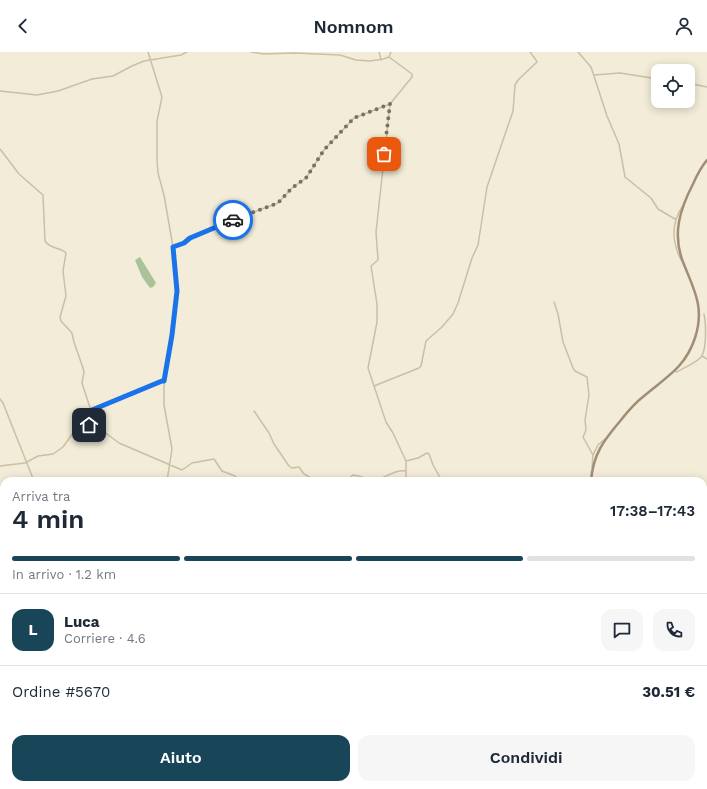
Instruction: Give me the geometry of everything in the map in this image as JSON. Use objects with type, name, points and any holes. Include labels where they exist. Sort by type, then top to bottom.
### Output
[{"type":"main road","points":[[591,477],[592,468],[597,453],[605,439],[636,403],[675,371],[687,355],[692,344],[696,331],[698,305],[694,287],[683,262],[678,244],[679,216],[698,173],[707,160]]},
{"type":"street","points":[[148,52],[162,97],[157,120],[158,173],[164,195],[173,247],[177,291],[173,328],[164,381],[164,405],[172,449],[168,477]]},
{"type":"street","points":[[0,91],[37,95],[58,91],[92,79],[113,76],[144,61],[152,61],[181,55],[187,52]]},
{"type":"street","points":[[251,52],[264,54],[294,53],[340,55],[356,60],[370,61],[390,57],[392,52]]},
{"type":"street","points":[[379,52],[381,60]]},
{"type":"street","points":[[374,386],[419,368],[421,366],[426,341],[442,327],[456,310],[472,258],[478,245],[487,187],[513,111],[515,85],[518,80],[537,62],[531,52]]},
{"type":"street","points":[[578,52],[591,67],[607,116],[619,144],[625,177],[651,198],[658,209],[675,219]]},
{"type":"street","points":[[173,247],[232,220],[278,203],[292,188],[306,178],[324,150],[354,118],[390,104],[412,76],[412,74],[398,65],[390,57]]},
{"type":"street","points":[[594,75],[620,74],[651,78]]},
{"type":"street","points":[[695,84],[707,87]]},
{"type":"street","points":[[390,104],[376,232],[378,260],[371,266],[377,304],[377,322],[368,368],[386,422],[393,432],[406,461],[406,477]]},
{"type":"street","points":[[0,149],[19,174],[43,195],[45,241],[48,246],[63,250],[66,253],[62,271],[66,296],[60,317],[72,332],[84,372],[82,383],[96,426]]},
{"type":"street","points":[[682,207],[675,219],[673,234],[683,262]]},
{"type":"street","points":[[554,302],[558,314],[563,342],[573,368],[575,371],[587,377],[589,395],[584,437],[593,455]]},
{"type":"street","points":[[675,371],[677,372],[702,356],[706,340],[706,323],[704,314]]},
{"type":"street","points":[[702,356],[707,359]]},
{"type":"street","points":[[92,410],[164,381]]},
{"type":"street","points":[[0,399],[3,403],[26,462],[30,467],[33,477]]},
{"type":"street","points":[[254,411],[289,466],[292,468],[299,467],[304,474],[309,477]]},
{"type":"street","points":[[0,466],[26,462],[38,456],[51,455],[57,452],[80,425],[96,426],[119,443],[182,470],[192,463],[214,459],[222,471],[236,477]]},
{"type":"street","points":[[592,468],[593,455],[598,445],[605,439]]},
{"type":"street","points":[[406,461],[429,454],[440,477]]},
{"type":"street","points":[[383,477],[399,471],[405,471]]},
{"type":"street","points":[[350,477],[353,475],[360,477]]},
{"type":"green space","points":[[140,257],[156,283],[153,287],[150,288],[142,277],[135,260]]},
{"type":"way so far","points":[[233,220],[278,203],[292,188],[306,178],[324,150],[354,118],[390,104],[384,154]]},
{"type":"route","points":[[89,425],[96,426],[92,410],[164,381],[172,335],[177,291],[173,247],[184,243],[190,238],[233,220]]}]
